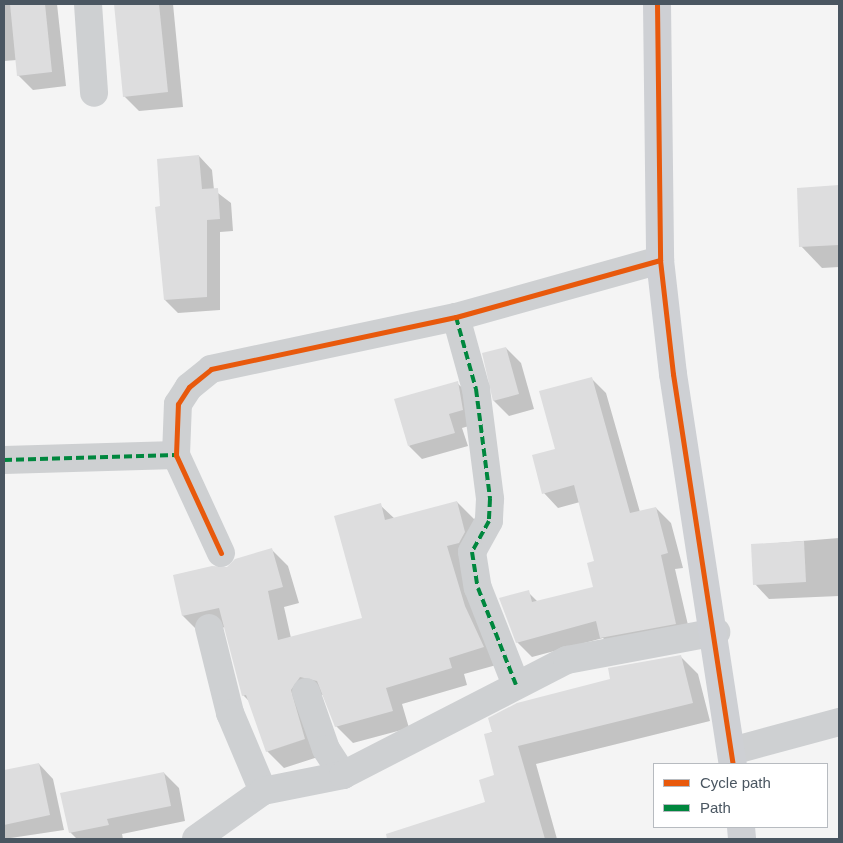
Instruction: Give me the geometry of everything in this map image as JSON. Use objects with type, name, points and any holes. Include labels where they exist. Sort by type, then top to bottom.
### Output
[{"type":"street","points":[[88,4],[94,93]]},
{"type":"street","points":[[658,13],[656,102],[660,260],[673,374],[716,632],[733,757],[839,722]]},
{"type":"street","points":[[221,553],[176,455],[178,404],[189,387],[211,369],[456,317],[660,260]]},
{"type":"street","points":[[456,317],[476,389],[490,499],[489,521],[472,552],[478,588],[516,684]]},
{"type":"street","points":[[4,460],[176,455]]},
{"type":"street","points":[[209,628],[230,713],[263,791]]},
{"type":"street","points":[[196,839],[263,791],[343,775],[516,684],[567,660],[716,632]]},
{"type":"street","points":[[306,692],[326,749],[343,775]]},
{"type":"building","points":[[10,4],[45,4],[52,72],[17,76]]},
{"type":"building","points":[[114,4],[159,4],[168,92],[123,97]]},
{"type":"building","points":[[199,155],[202,189],[218,188],[220,219],[207,220],[207,297],[164,300],[155,207],[160,206],[157,159]]},
{"type":"building","points":[[839,185],[839,245],[799,247],[797,188]]},
{"type":"building","points":[[506,347],[519,394],[493,401],[482,353]]},
{"type":"building","points":[[592,377],[630,513],[656,507],[668,553],[661,555],[676,624],[600,638],[596,621],[516,643],[499,598],[529,590],[532,602],[593,587],[587,563],[594,561],[574,485],[542,494],[532,455],[555,449],[539,391]]},
{"type":"building","points":[[458,381],[463,410],[449,414],[455,433],[408,446],[394,399]]},
{"type":"building","points":[[457,501],[465,532],[459,543],[447,546],[465,606],[484,647],[449,658],[452,668],[386,688],[393,711],[335,727],[317,681],[300,677],[291,690],[305,739],[266,752],[246,695],[242,696],[219,608],[182,616],[173,575],[212,566],[227,567],[235,559],[272,548],[283,587],[268,591],[278,640],[362,618],[334,516],[381,503],[385,520]]},
{"type":"building","points":[[804,541],[806,582],[753,585],[751,544]]},
{"type":"building","points":[[681,655],[693,703],[518,746],[545,839],[387,839],[386,834],[485,802],[479,780],[494,775],[484,734],[492,732],[488,718],[517,703],[610,679],[608,668]]},
{"type":"building","points":[[39,763],[50,815],[4,825],[4,770]]},
{"type":"building","points":[[164,772],[171,806],[107,819],[109,825],[69,833],[60,793]]},
{"type":"marked path","points":[[456,317],[476,389],[490,499],[489,521],[472,552],[478,588],[516,685]]},
{"type":"marked path","points":[[4,460],[176,455]]},
{"type":"cycle path","points":[[657,4],[660,260],[673,374],[733,763]]},
{"type":"cycle path","points":[[221,553],[176,455],[178,404],[189,387],[211,369],[456,317],[660,260]]}]
